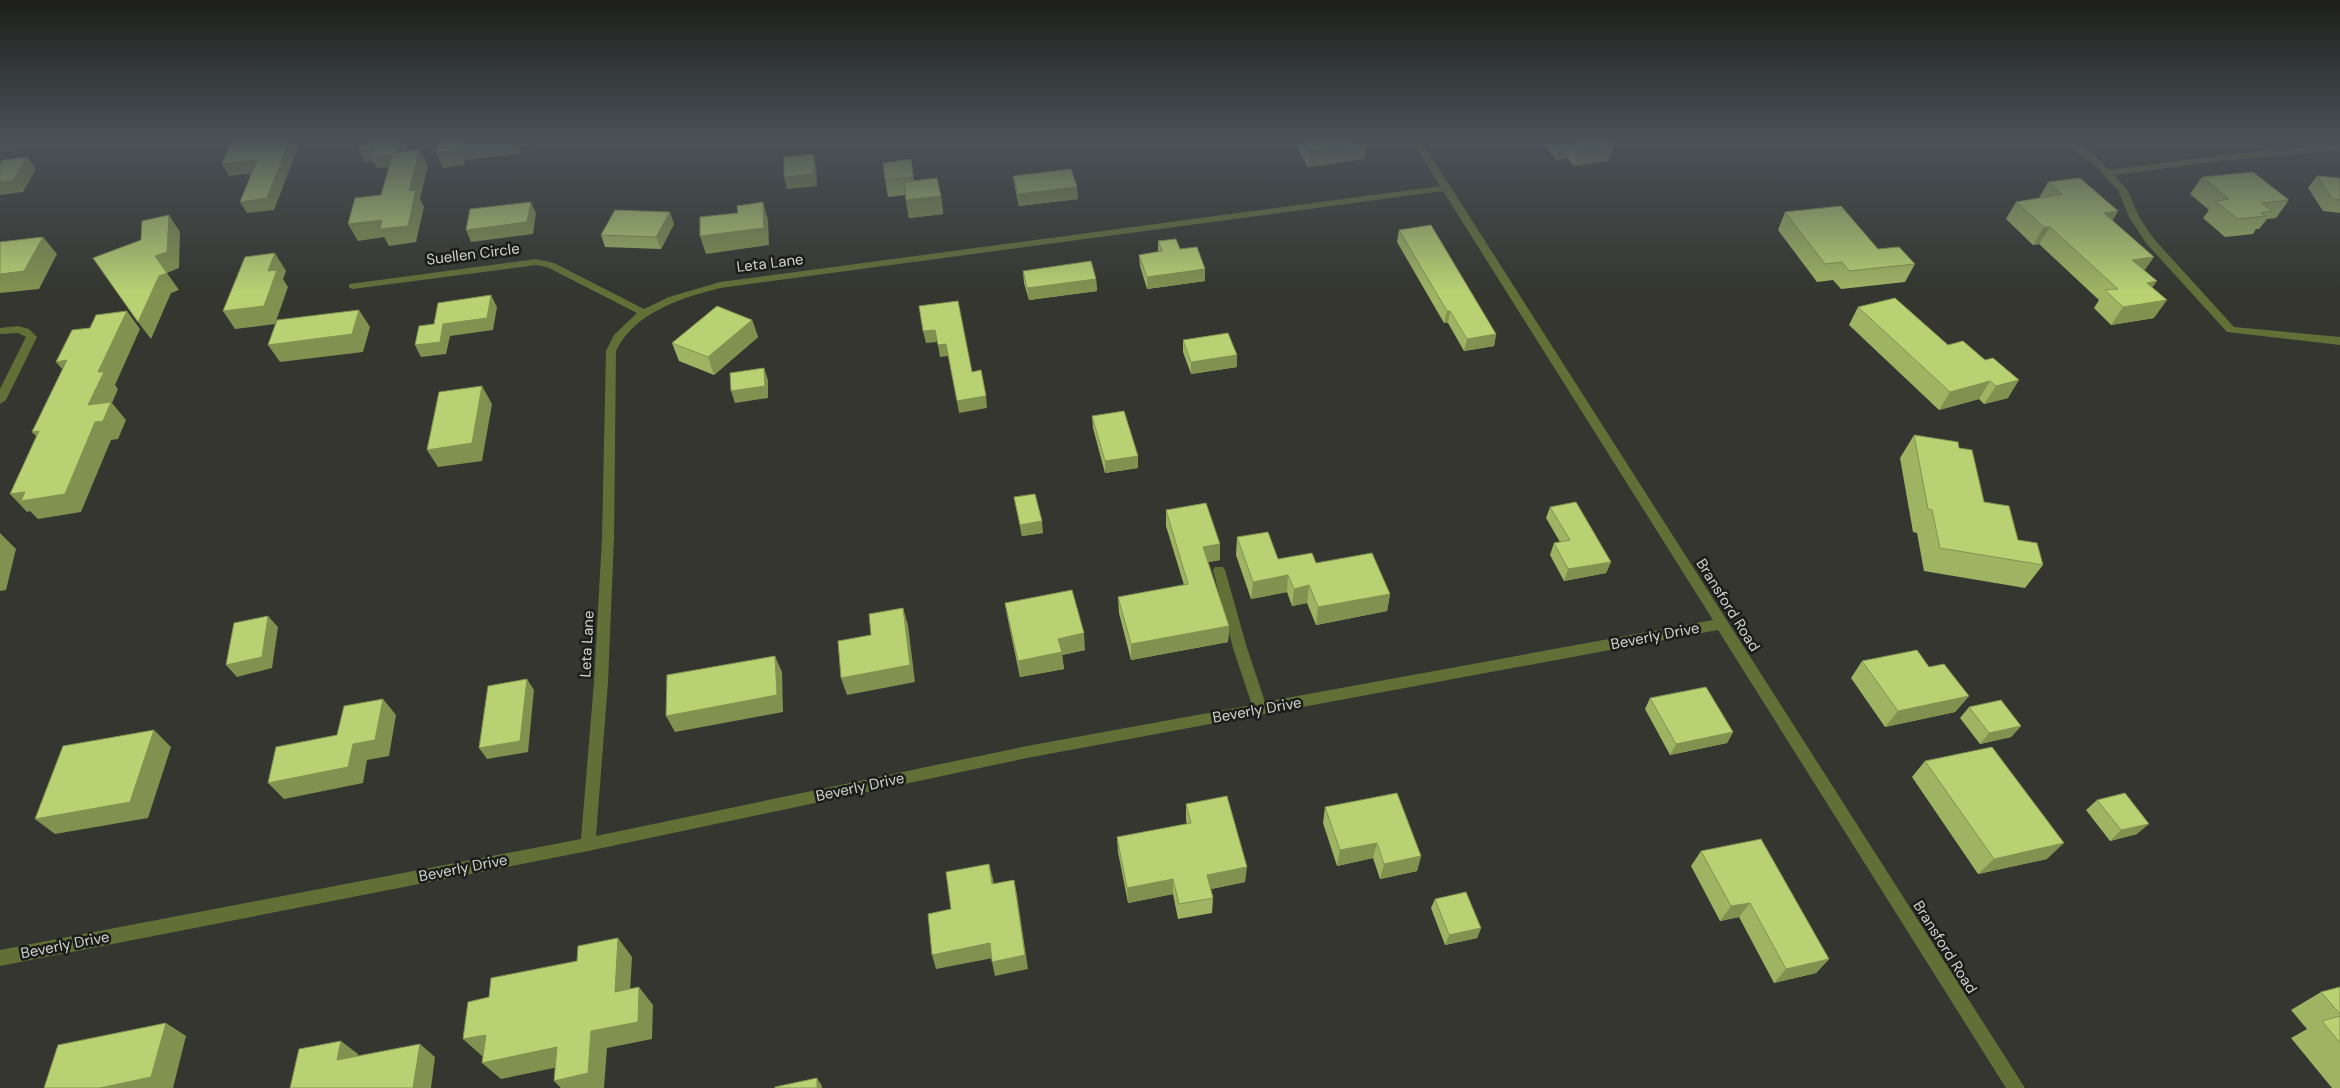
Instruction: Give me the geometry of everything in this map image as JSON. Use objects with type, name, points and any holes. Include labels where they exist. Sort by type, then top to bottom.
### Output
[{"type":"street","name":"Leta Lane","points":[[588,844],[601,682],[608,538],[611,351],[614,338],[646,314],[687,292],[720,285],[1432,190]]},
{"type":"street","name":"Bransford Road","points":[[1446,190],[2016,1088]]},
{"type":"street","points":[[2122,190],[2134,217],[2150,241],[2231,330],[2340,341]]},
{"type":"street","name":"Suellen Circle","points":[[353,286],[469,268],[536,262],[550,265],[646,314]]},
{"type":"street","points":[[0,330],[22,329],[29,332],[32,336],[0,400]]},
{"type":"street","points":[[1219,570],[1260,709]]},
{"type":"street","name":"Beverly Drive","points":[[0,958],[588,844],[1028,752],[1721,624]]},
{"type":"building","points":[[245,190],[270,190],[267,198],[240,202]]},
{"type":"building","points":[[382,190],[416,190],[408,226],[380,229],[382,220],[348,224],[355,198],[381,195]]},
{"type":"building","points":[[905,190],[940,190],[941,196],[906,200]]},
{"type":"building","points":[[1017,190],[1054,190],[1018,194]]},
{"type":"building","points":[[2057,190],[2094,190],[2118,211],[2104,213],[2154,257],[2132,260],[2157,281],[2147,283],[2167,300],[2123,307],[2105,290],[2118,289],[2050,227],[2044,227],[2016,202],[2062,194]]},
{"type":"building","points":[[2218,190],[2276,190],[2289,200],[2262,203],[2272,211],[2261,213],[2266,216],[2238,219],[2215,201],[2229,199]]},
{"type":"building","points":[[2327,190],[2340,190],[2340,200],[2333,199]]},
{"type":"building","points":[[531,202],[527,222],[466,230],[470,209]]},
{"type":"building","points":[[763,202],[764,228],[700,236],[700,217],[738,213],[737,206]]},
{"type":"building","points":[[1841,206],[1878,249],[1899,247],[1915,264],[1849,271],[1842,262],[1825,264],[1785,212]]},
{"type":"building","points":[[615,210],[670,212],[656,237],[601,235]]},
{"type":"building","points":[[169,215],[167,252],[155,256],[167,273],[159,276],[138,322],[93,258],[141,240],[142,221]]},
{"type":"building","points":[[1431,225],[1496,334],[1467,339],[1450,311],[1447,311],[1399,230]]},
{"type":"building","points":[[43,237],[24,271],[0,274],[0,242]]},
{"type":"building","points":[[1176,239],[1180,249],[1197,247],[1205,269],[1147,277],[1139,255],[1162,251],[1158,241]]},
{"type":"building","points":[[275,253],[268,271],[277,270],[264,306],[223,311],[245,257]]},
{"type":"building","points":[[1091,261],[1096,279],[1027,288],[1023,271]]},
{"type":"building","points":[[491,295],[487,318],[443,324],[440,342],[415,345],[419,326],[434,324],[438,303]]},
{"type":"building","points":[[1895,298],[1948,345],[1963,341],[1985,360],[1993,358],[2019,380],[1996,386],[1990,381],[1950,392],[1858,307]]},
{"type":"building","points":[[958,301],[972,372],[981,370],[986,396],[957,401],[946,344],[938,345],[935,330],[923,331],[919,306]]},
{"type":"building","points":[[717,306],[752,320],[708,357],[672,343]]},
{"type":"building","points":[[359,310],[352,334],[268,345],[277,320]]},
{"type":"building","points":[[127,311],[98,372],[104,372],[88,405],[111,402],[103,421],[95,422],[65,494],[21,501],[25,492],[10,494],[39,431],[32,432],[67,360],[56,362],[72,330],[90,328],[96,315]]},
{"type":"building","points":[[1228,333],[1237,355],[1191,362],[1183,340]]},
{"type":"building","points":[[764,368],[765,386],[731,391],[730,373]]},
{"type":"building","points":[[482,386],[472,443],[427,450],[439,392]]},
{"type":"building","points":[[1124,411],[1138,456],[1105,461],[1092,416]]},
{"type":"building","points":[[1914,435],[1958,442],[1959,448],[1972,450],[1984,502],[2009,506],[2018,540],[2037,543],[2043,565],[1940,548],[1932,510],[1928,509]]},
{"type":"building","points":[[1035,494],[1042,521],[1020,525],[1014,497]]},
{"type":"building","points":[[1576,502],[1611,562],[1568,569],[1554,543],[1570,540],[1550,507]]},
{"type":"building","points":[[1206,503],[1220,544],[1203,547],[1229,626],[1131,644],[1118,597],[1188,584],[1166,510]]},
{"type":"building","points":[[1268,532],[1278,559],[1312,553],[1316,563],[1372,553],[1390,594],[1318,607],[1309,585],[1294,589],[1288,575],[1253,582],[1237,537]]},
{"type":"building","points":[[1072,590],[1084,633],[1058,639],[1062,652],[1018,661],[1005,603]]},
{"type":"building","points":[[903,608],[910,665],[841,678],[838,641],[871,635],[869,614]]},
{"type":"building","points":[[268,616],[262,657],[226,665],[234,623]]},
{"type":"building","points":[[1917,650],[1929,667],[1944,664],[1969,696],[1898,711],[1862,661]]},
{"type":"building","points":[[775,656],[777,695],[666,716],[667,675]]},
{"type":"building","points":[[527,679],[520,741],[479,748],[488,686]]},
{"type":"building","points":[[1706,687],[1733,732],[1676,744],[1650,698]]},
{"type":"building","points":[[383,699],[375,740],[353,744],[348,767],[268,783],[276,747],[337,735],[344,706]]},
{"type":"building","points":[[2001,700],[2021,726],[1989,733],[1969,707]]},
{"type":"building","points":[[154,730],[130,802],[35,819],[63,746]]},
{"type":"building","points":[[1992,747],[2064,843],[1994,859],[1925,761]]},
{"type":"building","points":[[1397,793],[1421,856],[1384,864],[1377,843],[1340,850],[1325,807]]},
{"type":"building","points":[[2125,793],[2149,824],[2121,830],[2097,800]]},
{"type":"building","points":[[1227,796],[1247,867],[1207,875],[1213,898],[1179,904],[1173,879],[1127,888],[1117,837],[1191,823],[1186,804]]},
{"type":"building","points":[[1761,839],[1829,959],[1786,969],[1750,903],[1731,906],[1701,851]]},
{"type":"building","points":[[989,864],[992,884],[1014,880],[1025,955],[992,962],[990,943],[932,955],[928,914],[951,909],[946,872]]},
{"type":"building","points":[[1466,892],[1481,928],[1449,935],[1435,899]]},
{"type":"building","points":[[618,938],[615,992],[639,987],[638,1022],[591,1031],[588,1073],[554,1081],[557,1047],[482,1063],[486,1035],[463,1039],[468,1002],[489,997],[491,978],[577,961],[578,946]]},
{"type":"building","points":[[2340,987],[2340,1014],[2321,992]]},
{"type":"building","points":[[2340,1016],[2340,1043],[2322,1021]]},
{"type":"building","points":[[166,1023],[151,1077],[100,1088],[44,1088],[58,1045]]},
{"type":"building","points":[[341,1041],[337,1060],[420,1044],[413,1088],[290,1088],[299,1049]]},
{"type":"building","points":[[817,1078],[817,1088],[775,1088],[775,1087]]}]
